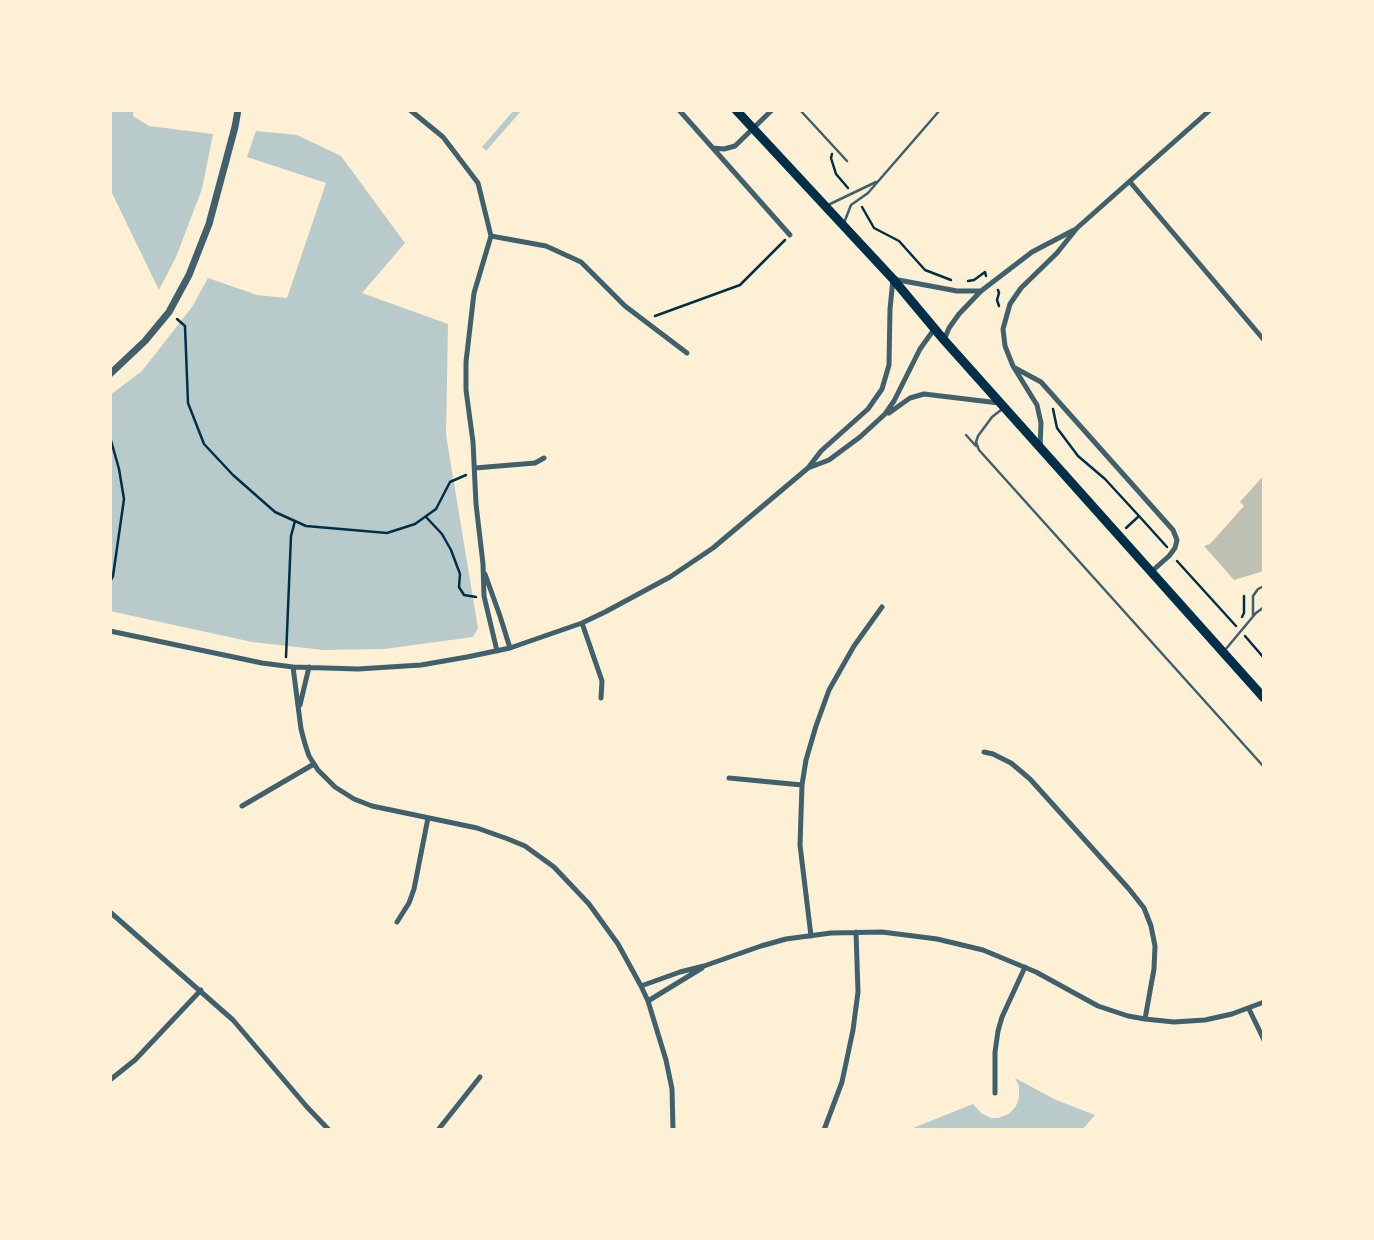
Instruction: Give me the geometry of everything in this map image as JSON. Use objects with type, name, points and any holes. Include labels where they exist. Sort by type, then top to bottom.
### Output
[{"type":"main road","points":[[736,110],[893,279],[944,340],[1264,698]]},
{"type":"street","points":[[110,362],[113,372],[145,341],[169,312],[189,275],[209,224],[238,110]]},
{"type":"street","points":[[410,110],[443,137],[478,183],[491,236],[474,293],[466,362],[466,390],[484,596],[497,651]]},
{"type":"street","points":[[679,110],[790,236]]},
{"type":"street","points":[[712,148],[732,147],[772,110]]},
{"type":"street","points":[[1040,447],[1038,408],[1007,355],[1003,334],[1010,304],[1021,288],[1058,253],[1077,228],[1210,110]]},
{"type":"street","points":[[1130,182],[1264,340]]},
{"type":"street","points":[[944,340],[959,314],[981,291],[1032,252],[1077,228]]},
{"type":"street","points":[[491,236],[546,246],[581,262],[625,306],[687,353]]},
{"type":"street","points":[[110,631],[238,659],[293,667],[358,669],[444,662],[510,648],[582,623],[648,590],[692,562],[808,468],[821,451],[869,410],[877,399],[888,371],[893,279],[957,291],[981,291]]},
{"type":"street","points":[[878,421],[890,407],[919,349],[935,328]]},
{"type":"street","points":[[1013,366],[1039,380],[1055,396],[1176,534],[1176,543],[1171,553],[1152,572]]},
{"type":"street","points":[[808,468],[829,460],[910,398],[935,395],[1003,405]]},
{"type":"street","points":[[856,421],[866,431]]},
{"type":"street","points":[[475,470],[535,463],[544,458]]},
{"type":"street","points":[[483,564],[510,648]]},
{"type":"street","points":[[811,936],[800,845],[802,785],[810,744],[829,690],[853,646],[883,607]]},
{"type":"street","points":[[582,623],[602,681],[601,698]]},
{"type":"street","points":[[293,667],[305,744],[314,764],[327,780],[345,794],[372,806],[484,830],[524,846],[554,867],[605,924],[648,1001],[672,1088],[673,1130]]},
{"type":"street","points":[[299,708],[309,667]]},
{"type":"street","points":[[984,752],[1011,763],[1030,779],[1144,908],[1155,946],[1154,969],[1145,1019]]},
{"type":"street","points":[[242,806],[314,764]]},
{"type":"street","points":[[729,778],[802,785]]},
{"type":"street","points":[[397,922],[414,889],[428,818]]},
{"type":"street","points":[[110,912],[201,990],[248,1036],[329,1130]]},
{"type":"street","points":[[824,1130],[842,1082],[853,1030],[858,992],[856,932]]},
{"type":"street","points":[[641,986],[786,939],[881,932],[937,939],[983,950],[1025,967],[1098,1006],[1128,1016],[1191,1022],[1217,1018],[1263,1003]]},
{"type":"street","points":[[648,1001],[704,966]]},
{"type":"street","points":[[995,1093],[998,1031],[1025,967]]},
{"type":"street","points":[[110,1080],[135,1060],[201,990]]},
{"type":"street","points":[[1249,1009],[1264,1040]]},
{"type":"street","points":[[438,1130],[480,1077]]},
{"type":"lane","points":[[800,110],[847,161]]},
{"type":"lane","points":[[843,226],[851,205],[868,193],[940,110]]},
{"type":"lane","points":[[825,206],[879,180]]},
{"type":"lane","points":[[979,450],[976,442],[978,436],[1003,405]]},
{"type":"lane","points":[[967,435],[1264,767]]},
{"type":"lane","points":[[1253,616],[1253,596],[1264,586]]},
{"type":"lane","points":[[1223,653],[1253,616],[1264,607]]},
{"type":"path","points":[[835,148],[831,157],[833,165],[840,179],[852,192]]},
{"type":"path","points":[[857,199],[874,228],[899,241],[925,271],[952,280]]},
{"type":"path","points":[[644,320],[740,285],[790,236]]},
{"type":"path","points":[[961,282],[974,279],[985,272],[986,276]]},
{"type":"path","points":[[997,287],[999,306]]},
{"type":"path","points":[[169,312],[185,326],[188,403],[204,444],[233,475],[275,512],[306,526],[387,533],[415,524],[425,517],[436,509],[450,482],[475,470]]},
{"type":"path","points":[[1055,396],[1052,406],[1057,428],[1078,456],[1105,479],[1264,658]]},
{"type":"path","points":[[110,437],[124,499],[110,582]]},
{"type":"path","points":[[1118,535],[1139,516]]},
{"type":"path","points":[[425,517],[442,534],[451,550],[460,574],[459,587],[464,595],[473,598],[484,596]]},
{"type":"path","points":[[286,666],[291,536],[295,521]]},
{"type":"path","points":[[1236,625],[1244,614],[1243,601],[1246,592]]},
{"type":"shaded area","points":[[110,110],[134,110],[133,116],[149,126],[213,134],[202,189],[176,257],[159,290],[110,189]]},
{"type":"shaded area","points":[[514,110],[522,110],[486,151],[482,147]]},
{"type":"shaded area","points":[[256,131],[297,135],[341,156],[405,243],[362,293],[448,324],[446,435],[478,628],[473,637],[384,649],[324,650],[252,642],[110,611],[110,395],[142,371],[192,307],[208,278],[257,295],[287,298],[326,183],[247,157]]},
{"type":"shaded area","points":[[1015,1078],[1056,1100],[1095,1115],[1082,1130],[908,1130],[973,1104],[981,1113],[991,1118],[1009,1114],[1019,1098],[1019,1086]]},
{"type":"building","points":[[1264,475],[1264,571],[1234,580],[1204,546],[1210,544],[1244,506],[1240,502]]}]
